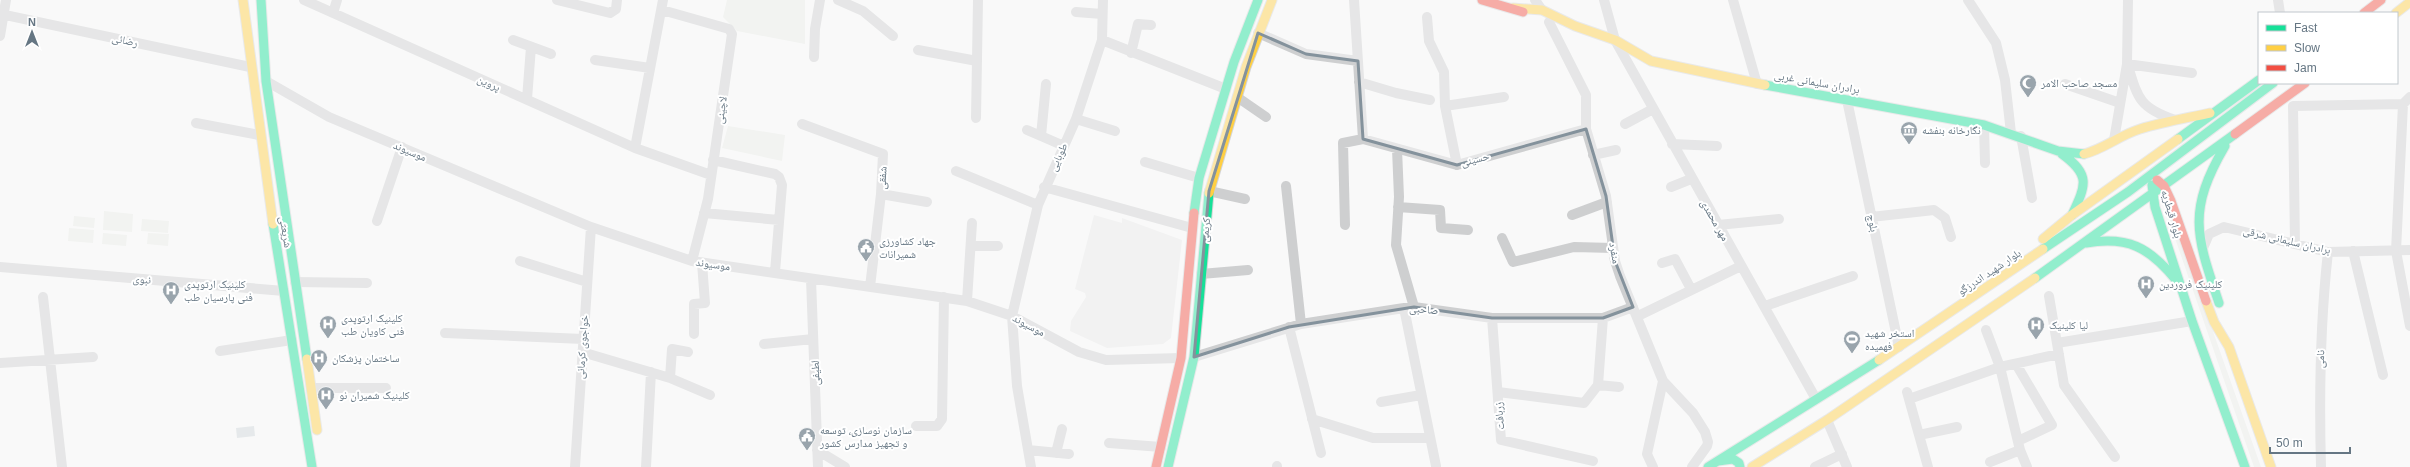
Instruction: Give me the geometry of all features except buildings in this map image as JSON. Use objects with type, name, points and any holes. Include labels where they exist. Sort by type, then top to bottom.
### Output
[{"type":"main road","name":"شریعتی","points":[[243,0],[251,82],[312,467]]},
{"type":"main road","name":"شریعتی","points":[[261,0],[266,81],[319,438]]},
{"type":"main road","name":"کریمی","points":[[1156,467],[1181,358],[1192,228],[1199,178],[1248,22],[1258,0]]},
{"type":"main road","name":"کریمی","points":[[1168,467],[1194,357],[1209,191],[1258,33],[1272,0]]},
{"type":"main road","name":"برادران سلیمانی غربی","points":[[1482,0],[1513,8],[1549,22],[1575,26]]},
{"type":"main road","points":[[2362,12],[2379,2]]},
{"type":"main road","points":[[2365,12],[2379,2]]},
{"type":"main road","points":[[2397,12],[2410,2]]},
{"type":"main road","name":"برادران سلیمانی غربی","points":[[1513,8],[1542,10],[1575,26],[1615,40],[1651,61],[1756,84],[1984,125],[2058,151]]},
{"type":"main road","points":[[250,67],[265,68]]},
{"type":"main road","points":[[251,82],[266,81]]},
{"type":"main road","points":[[1995,283],[2072,215],[2210,113],[2258,81]]},
{"type":"main road","name":"بلوار شهید اندرزگو","points":[[1708,467],[1899,347],[1995,283],[2151,176],[2272,84]]},
{"type":"main road","points":[[1752,467],[1827,420],[2083,243],[2304,84]]},
{"type":"main road","points":[[2058,151],[2080,155],[2090,154],[2100,150],[2114,140],[2140,129],[2210,113]]},
{"type":"main road","points":[[2229,347],[2224,318],[2202,251],[2198,227],[2200,195],[2206,178],[2231,137]]},
{"type":"main road","points":[[2058,151],[2080,167],[2084,176],[2083,191],[2072,215]]},
{"type":"main road","points":[[2080,167],[2090,154]]},
{"type":"main road","name":"بلوار قیطریه","points":[[2151,176],[2164,186],[2171,201],[2214,322],[2229,347],[2271,467]]},
{"type":"main road","name":"بلوار قیطریه","points":[[2151,176],[2152,194],[2192,321],[2245,467]]},
{"type":"main road","points":[[2083,243],[2113,239],[2140,246],[2156,256],[2182,287]]},
{"type":"main road","points":[[1181,358],[1194,357]]},
{"type":"main road","points":[[1756,437],[1756,453],[1761,459],[1767,458]]},
{"type":"main road","points":[[1718,461],[1733,459],[1739,463],[1740,467]]},
{"type":"street","points":[[0,36],[2,13],[6,0]]},
{"type":"street","name":"پروین","points":[[304,0],[635,148],[711,176]]},
{"type":"street","points":[[333,13],[337,0]]},
{"type":"street","points":[[557,0],[610,13],[616,9],[617,0]]},
{"type":"street","points":[[814,57],[815,29],[820,0]]},
{"type":"street","points":[[838,0],[863,11],[893,36]]},
{"type":"street","points":[[976,118],[978,0]]},
{"type":"street","name":"طوبایی","points":[[1031,467],[1017,386],[1012,316],[1038,205],[1044,188],[1076,119],[1102,40],[1103,0]]},
{"type":"street","points":[[1345,225],[1343,143],[1363,140],[1354,0]]},
{"type":"street","points":[[1535,0],[1542,10]]},
{"type":"street","points":[[1604,0],[1615,40]]},
{"type":"street","points":[[1733,0],[1756,84]]},
{"type":"street","points":[[1968,0],[1996,43],[2006,80],[2016,135],[2032,198]]},
{"type":"street","points":[[2114,140],[2127,64],[2128,0]]},
{"type":"street","points":[[2278,0],[2280,12]]},
{"type":"street","points":[[635,148],[662,5]]},
{"type":"street","name":"لاچینی","points":[[662,5],[732,31],[711,176],[692,261]]},
{"type":"street","points":[[1076,12],[1102,14]]},
{"type":"street","name":"رضائی","points":[[2,13],[250,67]]},
{"type":"street","points":[[1427,17],[1429,41],[1444,72],[1445,106],[1456,164]]},
{"type":"street","name":"منفرد","points":[[1549,22],[1586,95],[1586,129],[1607,202],[1615,261],[1664,381],[1693,413],[1707,437],[1707,446],[1692,467]]},
{"type":"street","points":[[1131,53],[1138,24],[1152,25]]},
{"type":"street","points":[[1258,33],[1306,54],[1358,61]]},
{"type":"street","points":[[513,40],[552,54]]},
{"type":"street","points":[[1102,40],[1131,53],[1226,89]]},
{"type":"street","name":"مهر محمدی","points":[[1615,40],[1691,179],[1765,306],[1816,399]]},
{"type":"street","points":[[527,99],[531,47]]},
{"type":"street","points":[[918,50],[977,60]]},
{"type":"street","points":[[595,60],[650,68]]},
{"type":"street","points":[[2127,64],[2192,73]]},
{"type":"street","points":[[2127,64],[2137,95],[2149,108],[2175,120]]},
{"type":"street","name":"موسیوند","points":[[266,81],[329,117],[591,227],[692,261],[967,301],[1012,316],[1079,352],[1106,360],[1181,358]]},
{"type":"street","points":[[1359,82],[1396,93],[1430,100]]},
{"type":"street","points":[[1041,136],[1046,84]]},
{"type":"street","points":[[2065,84],[2120,103]]},
{"type":"street","points":[[1237,97],[1266,116]]},
{"type":"street","points":[[1445,106],[1504,97]]},
{"type":"street","name":"بلوچ","points":[[1847,100],[1899,347]]},
{"type":"street","points":[[2295,244],[2293,106],[2406,100],[2396,251],[2407,301],[2410,326]]},
{"type":"street","points":[[1625,124],[1653,109]]},
{"type":"street","points":[[1076,119],[1114,131]]},
{"type":"street","points":[[196,123],[259,135]]},
{"type":"street","name":"شفقی","points":[[802,124],[883,154],[881,194],[870,287]]},
{"type":"street","points":[[1984,125],[1985,164]]},
{"type":"street","name":"حسینی","points":[[1363,140],[1456,164],[1586,129]]},
{"type":"street","points":[[1027,130],[1064,146]]},
{"type":"street","points":[[1672,144],[1716,146]]},
{"type":"street","points":[[377,221],[402,147]]},
{"type":"street","points":[[1397,149],[1398,207],[1396,245],[1409,307],[1421,395],[1436,466]]},
{"type":"street","points":[[1593,155],[1616,150]]},
{"type":"street","points":[[713,160],[775,174],[779,177],[782,185],[775,272]]},
{"type":"street","points":[[1145,162],[1199,178]]},
{"type":"street","points":[[956,171],[1038,205]]},
{"type":"street","points":[[1671,187],[1691,179]]},
{"type":"street","points":[[1286,186],[1301,324]]},
{"type":"street","points":[[1044,188],[1192,228]]},
{"type":"street","points":[[1209,191],[1245,199]]},
{"type":"street","points":[[881,194],[927,202]]},
{"type":"street","points":[[1572,215],[1607,202]]},
{"type":"street","points":[[1398,207],[1440,210],[1441,228],[1468,230]]},
{"type":"street","points":[[1871,217],[1934,210],[1945,218],[1951,236]]},
{"type":"street","points":[[704,212],[779,220]]},
{"type":"street","points":[[1718,225],[1779,219]]},
{"type":"street","points":[[967,301],[972,223]]},
{"type":"street","name":"خواجوی کرمانی","points":[[575,467],[591,227]]},
{"type":"street","name":"برادران سلیمانی شرقی","points":[[2202,251],[2209,234],[2224,227],[2328,252],[2410,250]]},
{"type":"street","points":[[1502,238],[1513,262],[1574,247],[1613,248]]},
{"type":"street","points":[[971,246],[998,246]]},
{"type":"street","points":[[2353,251],[2383,375]]},
{"type":"street","name":"نامی","points":[[2321,467],[2319,390],[2322,300],[2328,252]]},
{"type":"street","points":[[1662,263],[1675,259],[1691,289]]},
{"type":"street","points":[[520,261],[587,282]]},
{"type":"street","points":[[694,334],[694,304],[705,303],[702,263]]},
{"type":"street","name":"صاحبی","points":[[1194,357],[1301,324],[1409,307],[1492,318],[1603,318],[1636,311],[1691,289],[1741,266]]},
{"type":"street","name":"نبوی","points":[[0,267],[284,291]]},
{"type":"street","points":[[1201,274],[1248,270]]},
{"type":"street","points":[[1765,306],[1853,276]]},
{"type":"street","name":"لطیفی","points":[[811,279],[818,467]]},
{"type":"street","points":[[295,282],[366,283]]},
{"type":"street","points":[[2049,296],[2064,385],[2115,457]]},
{"type":"street","points":[[43,297],[62,467]]},
{"type":"street","points":[[916,426],[937,426],[942,419],[944,297]]},
{"type":"street","name":"زربافت","points":[[1492,318],[1501,440],[1576,462],[1593,461]]},
{"type":"street","points":[[1498,392],[1584,403],[1598,385],[1603,318]]},
{"type":"street","points":[[2057,343],[2192,321]]},
{"type":"street","points":[[1289,327],[1321,453]]},
{"type":"street","points":[[1986,330],[2000,367],[2019,445],[2027,467]]},
{"type":"street","points":[[445,333],[583,339]]},
{"type":"street","points":[[764,344],[813,339]]},
{"type":"street","points":[[220,351],[292,340]]},
{"type":"street","points":[[670,378],[672,349],[688,352]]},
{"type":"street","points":[[582,352],[670,378],[710,395]]},
{"type":"street","points":[[1928,467],[1908,396],[2000,367],[2059,354]]},
{"type":"street","points":[[0,363],[93,357]]},
{"type":"street","points":[[1990,462],[2052,424],[2016,364]]},
{"type":"street","points":[[647,467],[651,372]]},
{"type":"street","points":[[1653,467],[1647,454],[1664,381]]},
{"type":"street","points":[[1598,385],[1619,387]]},
{"type":"street","points":[[311,388],[386,388]]},
{"type":"street","points":[[1381,402],[1421,395]]},
{"type":"street","points":[[1312,419],[1373,438],[1430,438]]},
{"type":"street","points":[[1827,420],[1847,467]]},
{"type":"street","points":[[1919,435],[1957,427]]},
{"type":"street","points":[[1056,453],[1062,429]]},
{"type":"street","points":[[1109,443],[1161,447]]},
{"type":"street","points":[[817,450],[845,467]]},
{"type":"street","points":[[1028,450],[1068,454]]},
{"type":"street","points":[[1815,467],[1842,454]]},
{"type":"highlighted area","points":[[1258,33],[1306,54],[1358,61],[1363,139],[1457,165],[1586,129],[1606,196],[1615,261],[1633,307],[1603,318],[1492,318],[1414,307],[1289,327],[1194,357],[1209,191]]},
{"type":"shaded area","points":[[727,0],[805,0],[805,44],[737,31],[723,17]]},
{"type":"shaded area","points":[[728,126],[785,135],[782,161],[722,148]]},
{"type":"shaded area","points":[[104,211],[133,214],[132,232],[103,230]]},
{"type":"shaded area","points":[[2171,213],[2261,467],[2254,467],[2167,215]]},
{"type":"shaded area","points":[[1094,215],[1122,223],[1122,218],[1182,240],[1171,338],[1163,344],[1107,348],[1070,331],[1071,321],[1086,297],[1085,293],[1075,289]]},
{"type":"shaded area","points":[[74,216],[95,218],[94,228],[73,226]]},
{"type":"shaded area","points":[[142,219],[169,221],[168,233],[141,231]]},
{"type":"shaded area","points":[[69,228],[94,230],[93,243],[68,241]]},
{"type":"shaded area","points":[[103,233],[127,235],[126,246],[102,244]]},
{"type":"shaded area","points":[[148,233],[169,234],[168,246],[147,244]]},
{"type":"shaded area","points":[[254,426],[255,436],[237,438],[236,428]]},
{"type":"traffic: fast","points":[[261,0],[266,81],[307,359]]},
{"type":"traffic: fast","points":[[1194,213],[1199,178],[1234,62],[1258,0]]},
{"type":"traffic: fast","points":[[2178,139],[2258,81]]},
{"type":"traffic: fast","points":[[2043,249],[2128,192],[2272,84]]},
{"type":"traffic: fast","points":[[1765,85],[1984,125],[2058,151],[2084,154]]},
{"type":"traffic: fast","points":[[2035,278],[2235,134]]},
{"type":"traffic: fast","points":[[2219,303],[2205,259],[2199,223],[2200,206],[2205,188],[2225,146]]},
{"type":"traffic: fast","points":[[2062,154],[2078,168],[2082,175],[2083,181],[2083,188],[2072,215]]},
{"type":"traffic: fast","points":[[2152,185],[2155,207],[2192,321],[2245,467]]},
{"type":"traffic: fast","points":[[1168,467],[1194,357],[1209,193]]},
{"type":"traffic: fast","points":[[273,224],[312,467]]},
{"type":"traffic: fast","points":[[2086,243],[2114,241],[2137,246],[2156,259],[2176,280]]},
{"type":"traffic: fast","points":[[1708,467],[1879,360]]},
{"type":"traffic: fast","points":[[1718,461],[1733,459],[1739,463],[1740,467]]},
{"type":"traffic: slow","points":[[243,0],[273,224]]},
{"type":"traffic: slow","points":[[1209,193],[1246,67],[1272,0]]},
{"type":"traffic: slow","points":[[2397,12],[2410,2]]},
{"type":"traffic: slow","points":[[1513,8],[1542,10],[1575,26],[1615,40],[1651,61],[1765,85]]},
{"type":"traffic: slow","points":[[2084,154],[2140,129],[2210,113]]},
{"type":"traffic: slow","points":[[2043,239],[2072,215],[2178,139]]},
{"type":"traffic: slow","points":[[1879,360],[2043,249]]},
{"type":"traffic: slow","points":[[1752,467],[1827,420],[2035,278]]},
{"type":"traffic: slow","points":[[2206,301],[2214,322],[2229,347],[2271,467]]},
{"type":"traffic: slow","points":[[307,359],[317,430]]},
{"type":"traffic: jam","points":[[1482,0],[1523,12]]},
{"type":"traffic: jam","points":[[2365,12],[2381,0]]},
{"type":"traffic: jam","points":[[2235,134],[2304,84]]},
{"type":"traffic: jam","points":[[2157,180],[2164,186],[2171,201],[2206,301]]},
{"type":"traffic: jam","points":[[1156,467],[1181,358],[1194,213]]},
{"type":"place","name":"مسجد صاحب الامر","points":[[2028,98]]},
{"type":"place","name":"نگارخانه بنفشه","points":[[1909,145]]},
{"type":"place","name":"جهاد کشاورزی شمیرانات","points":[[866,262]]},
{"type":"place","name":"کلینیک فروردین","points":[[2146,299]]},
{"type":"place","name":"کلینیک ارتوپدی فنی پارسیان طب","points":[[171,305]]},
{"type":"place","name":"کلینیک ارتوپدی فنی کاویان طب","points":[[328,339]]},
{"type":"place","name":"لیا کلینیک","points":[[2036,340]]},
{"type":"place","name":"استخر شهید فهمیده","points":[[1852,354]]},
{"type":"place","name":"ساختمان پزشکان","points":[[319,373]]},
{"type":"place","name":"کلینیک شمیران نو","points":[[326,410]]},
{"type":"place","name":"سازمان نوسازی، توسعه و تجهیز مدارس کشور","points":[[807,451]]}]
